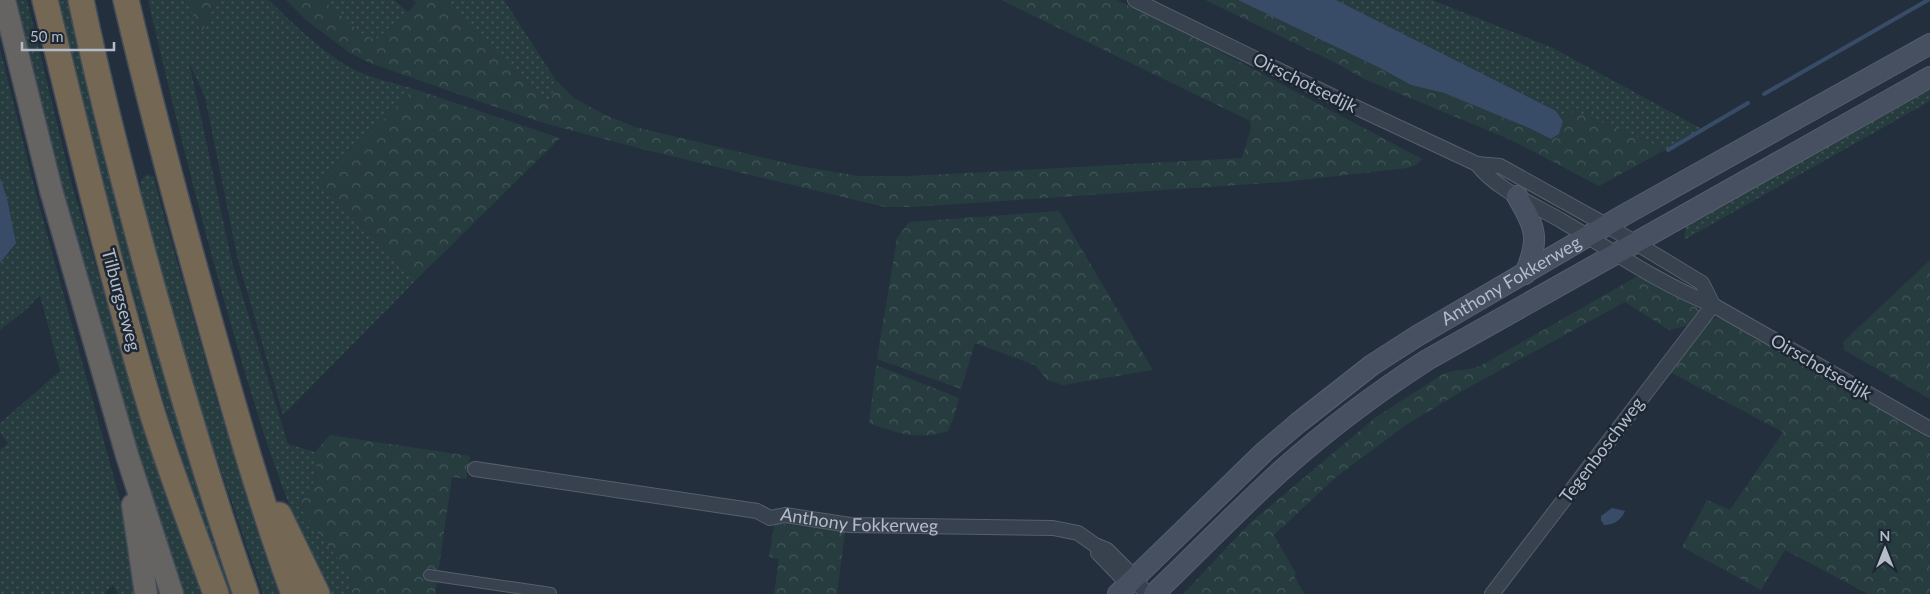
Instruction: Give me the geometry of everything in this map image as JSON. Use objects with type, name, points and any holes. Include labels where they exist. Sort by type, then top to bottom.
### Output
[{"type":"highway","name":"Tilburgseweg","points":[[4,0],[51,190],[127,455],[172,594]]},
{"type":"highway","name":"Tilburgseweg","points":[[45,0],[89,182],[134,351],[152,411],[216,594]]},
{"type":"highway","name":"Tilburgseweg","points":[[81,0],[115,150],[183,400],[208,482],[246,594]]},
{"type":"highway","points":[[126,0],[165,161],[243,441],[275,544],[294,594]]},
{"type":"highway","points":[[243,441],[317,594]]},
{"type":"highway","points":[[127,455],[146,594]]},
{"type":"main road","name":"Anthony Fokkerweg","points":[[1134,589],[1264,452],[1372,365],[1417,336],[1606,225],[1930,44]]},
{"type":"main road","name":"Anthony Fokkerweg","points":[[1154,594],[1282,470],[1360,406],[1427,360],[1930,77]]},
{"type":"main road","points":[[1517,196],[1529,216],[1534,231],[1533,252],[1525,274]]},
{"type":"street","name":"Oirschotsedijk","points":[[1135,0],[1477,164],[1500,166],[1606,225],[1702,283],[1713,305]]},
{"type":"street","name":"Oirschotsedijk","points":[[1477,164],[1487,176],[1517,196],[1930,429]]},
{"type":"street","name":"Tegenboschweg","points":[[1494,594],[1713,305]]},
{"type":"street","name":"Anthony Fokkerweg","points":[[475,469],[757,511],[770,518],[784,515],[850,525],[1053,528],[1078,533],[1095,545],[1107,550],[1134,589]]},
{"type":"street","points":[[429,575],[551,594]]},
{"type":"green space","points":[[16,0],[27,0],[72,185],[138,410],[201,594],[183,594],[123,410],[61,187]]},
{"type":"green space","points":[[57,0],[68,0],[110,173],[238,594],[227,594],[166,409],[101,176]]},
{"type":"green space","points":[[148,0],[187,0],[202,32],[217,0],[269,0],[310,38],[344,64],[369,76],[414,89],[322,184],[417,279],[283,415],[238,260],[205,97],[189,62],[232,262],[288,444],[315,452],[317,473],[314,482],[301,499],[304,514],[351,575],[350,594],[329,594],[314,564],[276,470],[245,374],[212,257]]},
{"type":"green space","points":[[217,0],[202,32],[186,1]]},
{"type":"green space","points":[[286,0],[323,0],[360,32],[375,40],[408,12],[416,3],[413,0],[446,0],[485,44],[551,104],[555,79],[574,98],[603,114],[635,127],[794,165],[858,176],[910,176],[1242,158],[1251,128],[1250,121],[1001,0],[1117,0],[1212,47],[1422,159],[1416,165],[1407,168],[1284,182],[914,207],[885,207],[646,150],[547,124],[481,102],[370,63],[350,53],[306,20]]},
{"type":"green space","points":[[323,0],[394,0],[408,12],[375,41],[360,33]]},
{"type":"green space","points":[[446,0],[504,0],[555,79],[551,104],[485,44]]},
{"type":"green space","points":[[1205,0],[1238,0],[1380,68],[1411,85],[1444,93],[1551,139],[1559,134],[1563,121],[1574,111],[1665,150],[1599,186],[1511,140],[1364,79],[1336,63]]},
{"type":"green space","points":[[1336,0],[1432,0],[1553,48],[1702,129],[1665,150],[1574,111],[1563,121],[1556,111]]},
{"type":"green space","points":[[0,49],[36,194],[133,547],[141,594],[118,594],[113,585],[104,594],[0,594],[0,450],[8,443],[0,433],[0,423],[60,371],[40,295],[27,309],[0,330],[0,263],[16,243],[7,198],[0,177]]},
{"type":"green space","points":[[1930,85],[1930,101],[1684,240],[1686,225]]},
{"type":"green space","points":[[414,89],[560,138],[417,279],[322,184]]},
{"type":"green space","points":[[147,174],[154,177],[219,408],[282,594],[263,594],[200,408],[143,205],[140,181]]},
{"type":"green space","points":[[1059,211],[1153,370],[1063,385],[1047,380],[1035,365],[975,343],[961,389],[877,359],[897,238],[909,222]]},
{"type":"green space","points":[[1930,260],[1930,399],[1844,350],[1843,342]]},
{"type":"green space","points":[[1643,273],[1692,300],[1699,310],[1695,324],[1669,330],[1625,302],[1462,391],[1406,425],[1336,477],[1274,535],[1296,574],[1294,576],[1304,594],[1183,594],[1250,523],[1376,417],[1443,374],[1480,366]]},
{"type":"green space","points":[[1721,317],[1930,434],[1930,594],[1868,594],[1785,550],[1761,590],[1682,547],[1707,500],[1730,510],[1783,432],[1670,372],[1706,321]]},
{"type":"green space","points":[[876,365],[959,398],[948,431],[918,436],[898,433],[869,423]]},
{"type":"green space","points":[[330,435],[470,456],[466,479],[452,477],[435,594],[350,594],[351,575],[304,515],[301,499],[316,478],[315,452]]},
{"type":"green space","points":[[777,523],[845,532],[837,594],[774,594],[779,559],[769,557],[774,526]]},
{"type":"water","points":[[1238,0],[1336,0],[1556,111],[1563,121],[1559,134],[1551,139],[1444,93],[1411,85],[1380,68]]},
{"type":"water","points":[[0,177],[7,198],[16,243],[0,263]]},
{"type":"water","points":[[1612,508],[1625,511],[1617,521],[1604,525],[1601,516]]},
{"type":"waterway","points":[[1764,94],[1928,0]]},
{"type":"waterway","points":[[1668,150],[1748,103]]}]
